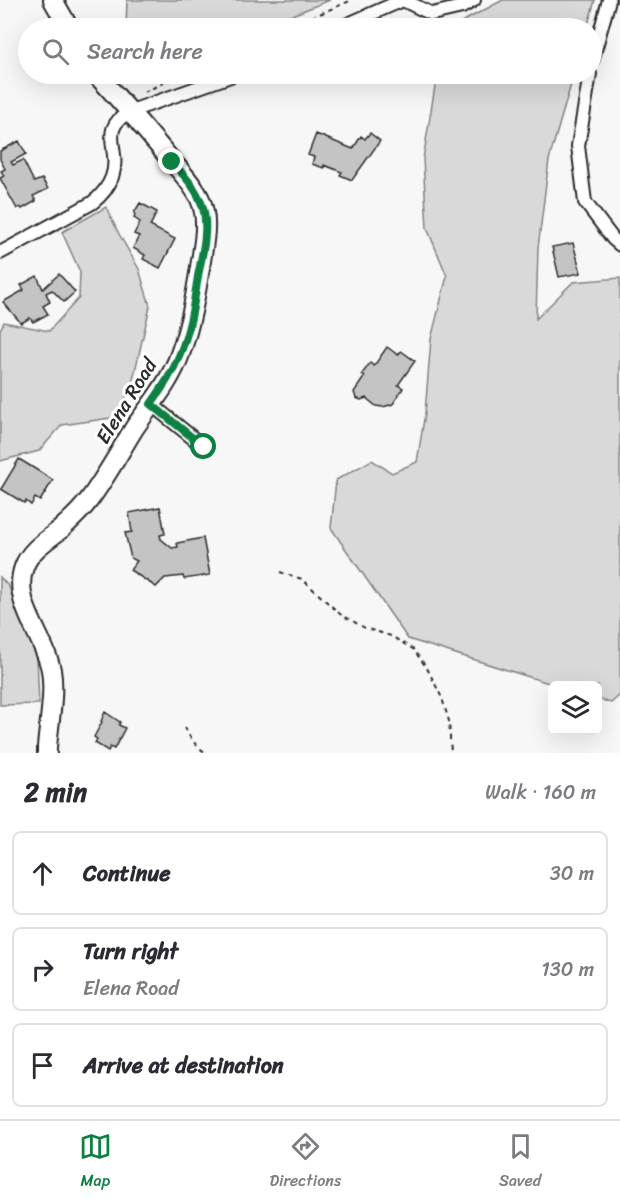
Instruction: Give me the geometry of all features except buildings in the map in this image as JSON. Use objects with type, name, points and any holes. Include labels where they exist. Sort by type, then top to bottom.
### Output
[{"type":"street","points":[[53,0],[63,18]]},
{"type":"street","points":[[362,18],[403,0],[432,14],[462,8],[474,0]]},
{"type":"street","points":[[602,24],[609,0]]},
{"type":"street","name":"Elena Road","points":[[47,753],[52,672],[46,651],[23,599],[20,585],[23,568],[35,549],[83,509],[168,380],[180,355],[191,319],[205,231],[204,212],[191,183],[105,84]]},
{"type":"street","points":[[0,253],[92,203],[104,193],[112,177],[115,160],[112,133],[114,124],[120,117],[208,84]]},
{"type":"street","points":[[588,84],[578,146],[585,202],[620,245]]},
{"type":"street","points":[[151,404],[204,447]]},
{"type":"path","points":[[311,18],[352,0]]},
{"type":"path","points":[[140,94],[162,84]]},
{"type":"path","points":[[280,572],[302,579],[340,614],[365,628],[391,636],[412,649],[428,668],[442,698],[449,721],[451,753]]},
{"type":"path","points":[[185,728],[197,746],[207,753]]},
{"type":"shaded area","points":[[127,0],[330,0],[284,18],[126,18]]},
{"type":"shaded area","points":[[503,0],[595,0],[590,18],[469,18]]},
{"type":"shaded area","points":[[435,84],[571,84],[549,160],[538,248],[536,319],[573,282],[620,278],[620,695],[611,703],[602,700],[602,681],[548,681],[548,683],[408,639],[331,528],[336,480],[372,460],[392,473],[417,462],[425,413],[431,339],[447,276],[427,228],[423,159]]},
{"type":"shaded area","points":[[106,207],[139,269],[150,306],[133,380],[118,417],[62,425],[39,451],[0,461],[0,330],[4,322],[49,331],[79,298],[80,272],[62,232]]},
{"type":"shaded area","points":[[0,577],[9,587],[37,657],[39,704],[0,705]]},
{"type":"route","points":[[172,162],[191,183],[200,199],[204,212],[205,231],[191,319],[180,355],[168,380],[151,404],[204,447]]}]
